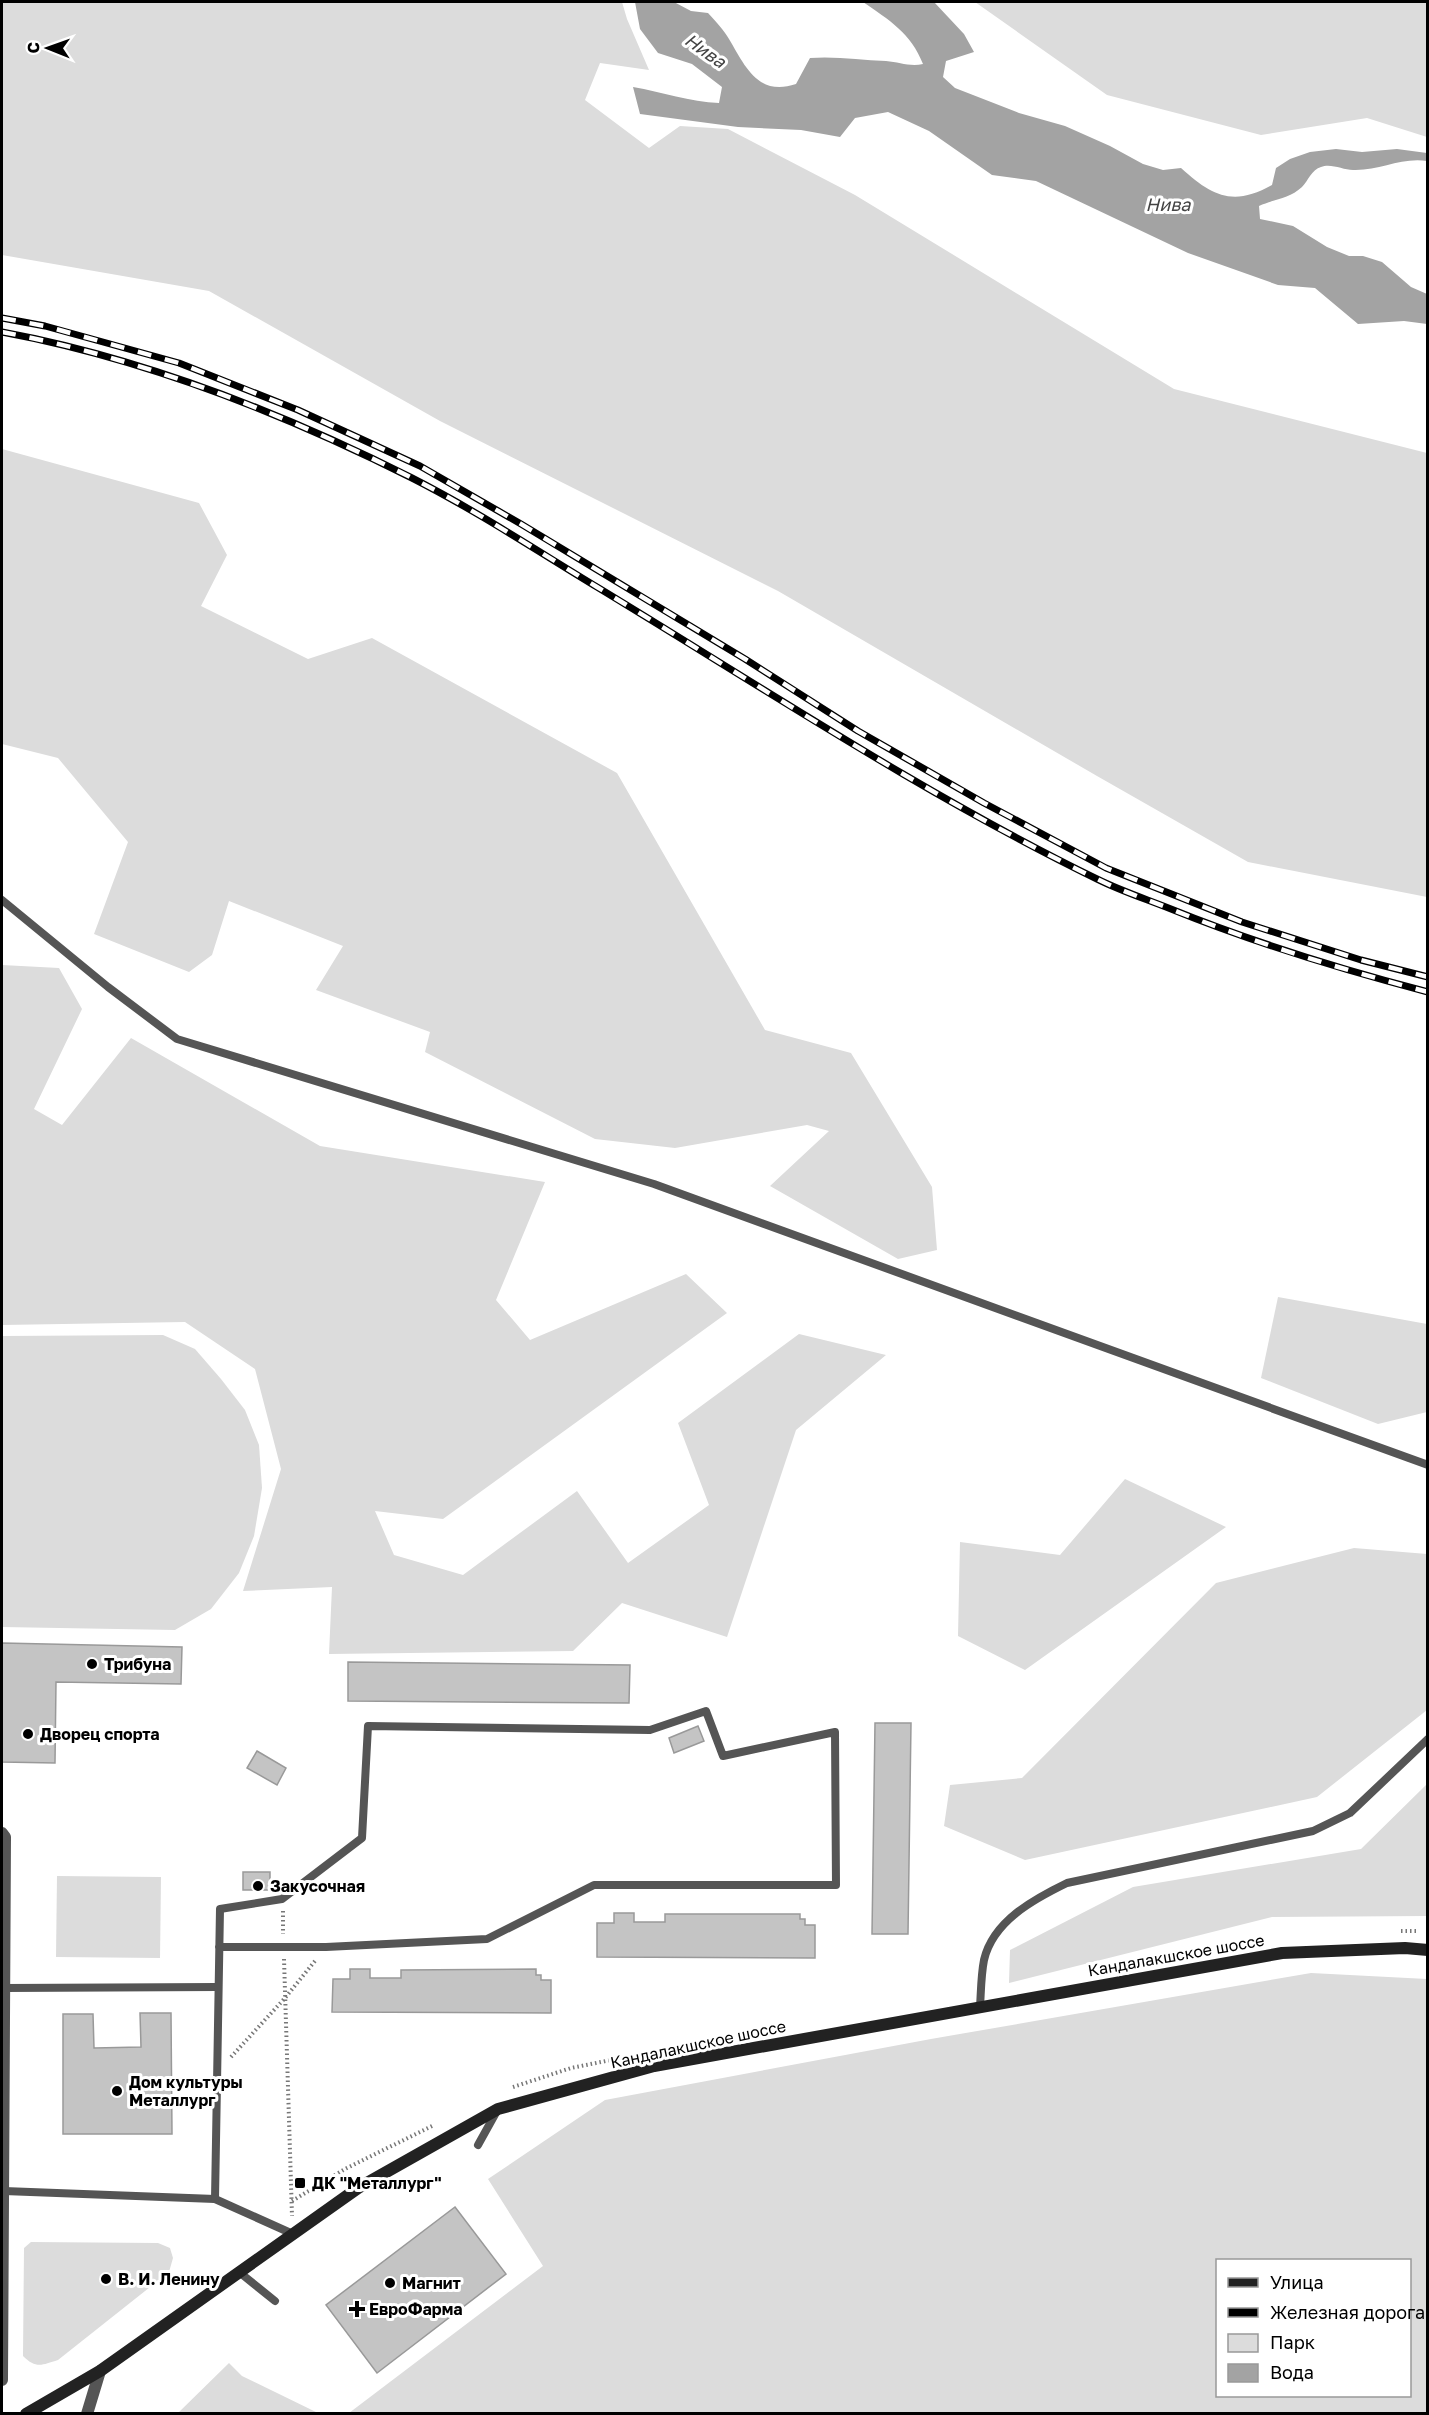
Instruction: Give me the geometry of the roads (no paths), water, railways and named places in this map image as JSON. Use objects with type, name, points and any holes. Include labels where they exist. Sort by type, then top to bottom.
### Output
[{"type":"main road","name":"Кандалакшское шоссе","points":[[26,2414],[100,2371],[358,2188],[498,2109],[654,2066],[1282,1953],[1405,1948],[1428,1950]]},
{"type":"street","points":[[2,1833],[5,1837],[2,2380]]},
{"type":"street","points":[[87,2414],[100,2371]]},
{"type":"lane","points":[[2,900],[108,987],[177,1039],[654,1184],[1428,1465]]},
{"type":"lane","points":[[215,2199],[216,2073],[218,1987],[219,1947],[220,1909],[282,1899],[362,1838],[368,1726],[650,1730],[706,1711],[723,1756],[835,1732],[836,1886],[594,1885],[487,1940],[326,1947],[219,1947]]},
{"type":"lane","points":[[980,2007],[984,1960],[993,1937],[1035,1898],[1067,1882],[1313,1831],[1350,1814],[1428,1739]]},
{"type":"lane","points":[[4,1988],[218,1987]]},
{"type":"lane","points":[[478,2145],[498,2109]]},
{"type":"lane","points":[[4,2191],[215,2199],[293,2234]]},
{"type":"lane","points":[[239,2272],[275,2301]]},
{"type":"water","name":"Нива","points":[[635,2],[674,2],[691,11],[708,13],[725,32],[747,69],[754,76],[762,83],[783,87],[796,84],[810,58],[923,64],[906,36],[890,21],[863,2],[934,2],[964,34],[974,52],[946,61],[943,77],[955,88],[1019,113],[1065,126],[1143,164],[1163,170],[1181,168],[1203,186],[1234,197],[1246,196],[1272,185],[1276,168],[1290,159],[1310,152],[1336,149],[1362,152],[1397,149],[1427,153],[1427,161],[1408,161],[1363,170],[1321,167],[1310,175],[1297,191],[1259,206],[1260,219],[1293,226],[1327,247],[1349,256],[1363,256],[1382,262],[1411,287],[1427,294],[1427,324],[1404,321],[1358,324],[1315,288],[1278,285],[1188,253],[1036,181],[992,175],[929,131],[888,112],[855,118],[840,137],[801,130],[738,127],[640,114],[633,87],[687,99],[719,103],[722,87],[692,64],[658,53],[640,29]]},
{"type":"railway","points":[[2,318],[45,326],[179,363],[298,410],[420,466],[745,659],[858,731],[984,803],[1106,868],[1242,922],[1361,960],[1428,977]]},
{"type":"railway","points":[[2,332],[55,343],[160,373],[263,411],[364,454],[436,490],[482,517],[906,776],[1032,846],[1097,879],[1266,944],[1330,965],[1428,992]]},
{"type":"place","name":"Трибуна","points":[[92,1664]]},
{"type":"place","name":"Дворец спорта","points":[[28,1734]]},
{"type":"place","name":"Закусочная","points":[[258,1886]]},
{"type":"place","name":"Дом культуры Металлург","points":[[117,2091]]},
{"type":"place","name":"ДК \"Металлург\"","points":[[300,2183]]},
{"type":"place","name":"В. И. Ленину","points":[[106,2279]]},
{"type":"place","name":"Магнит","points":[[390,2283]]},
{"type":"place","name":"ЕвроФарма","points":[[357,2309]]}]
